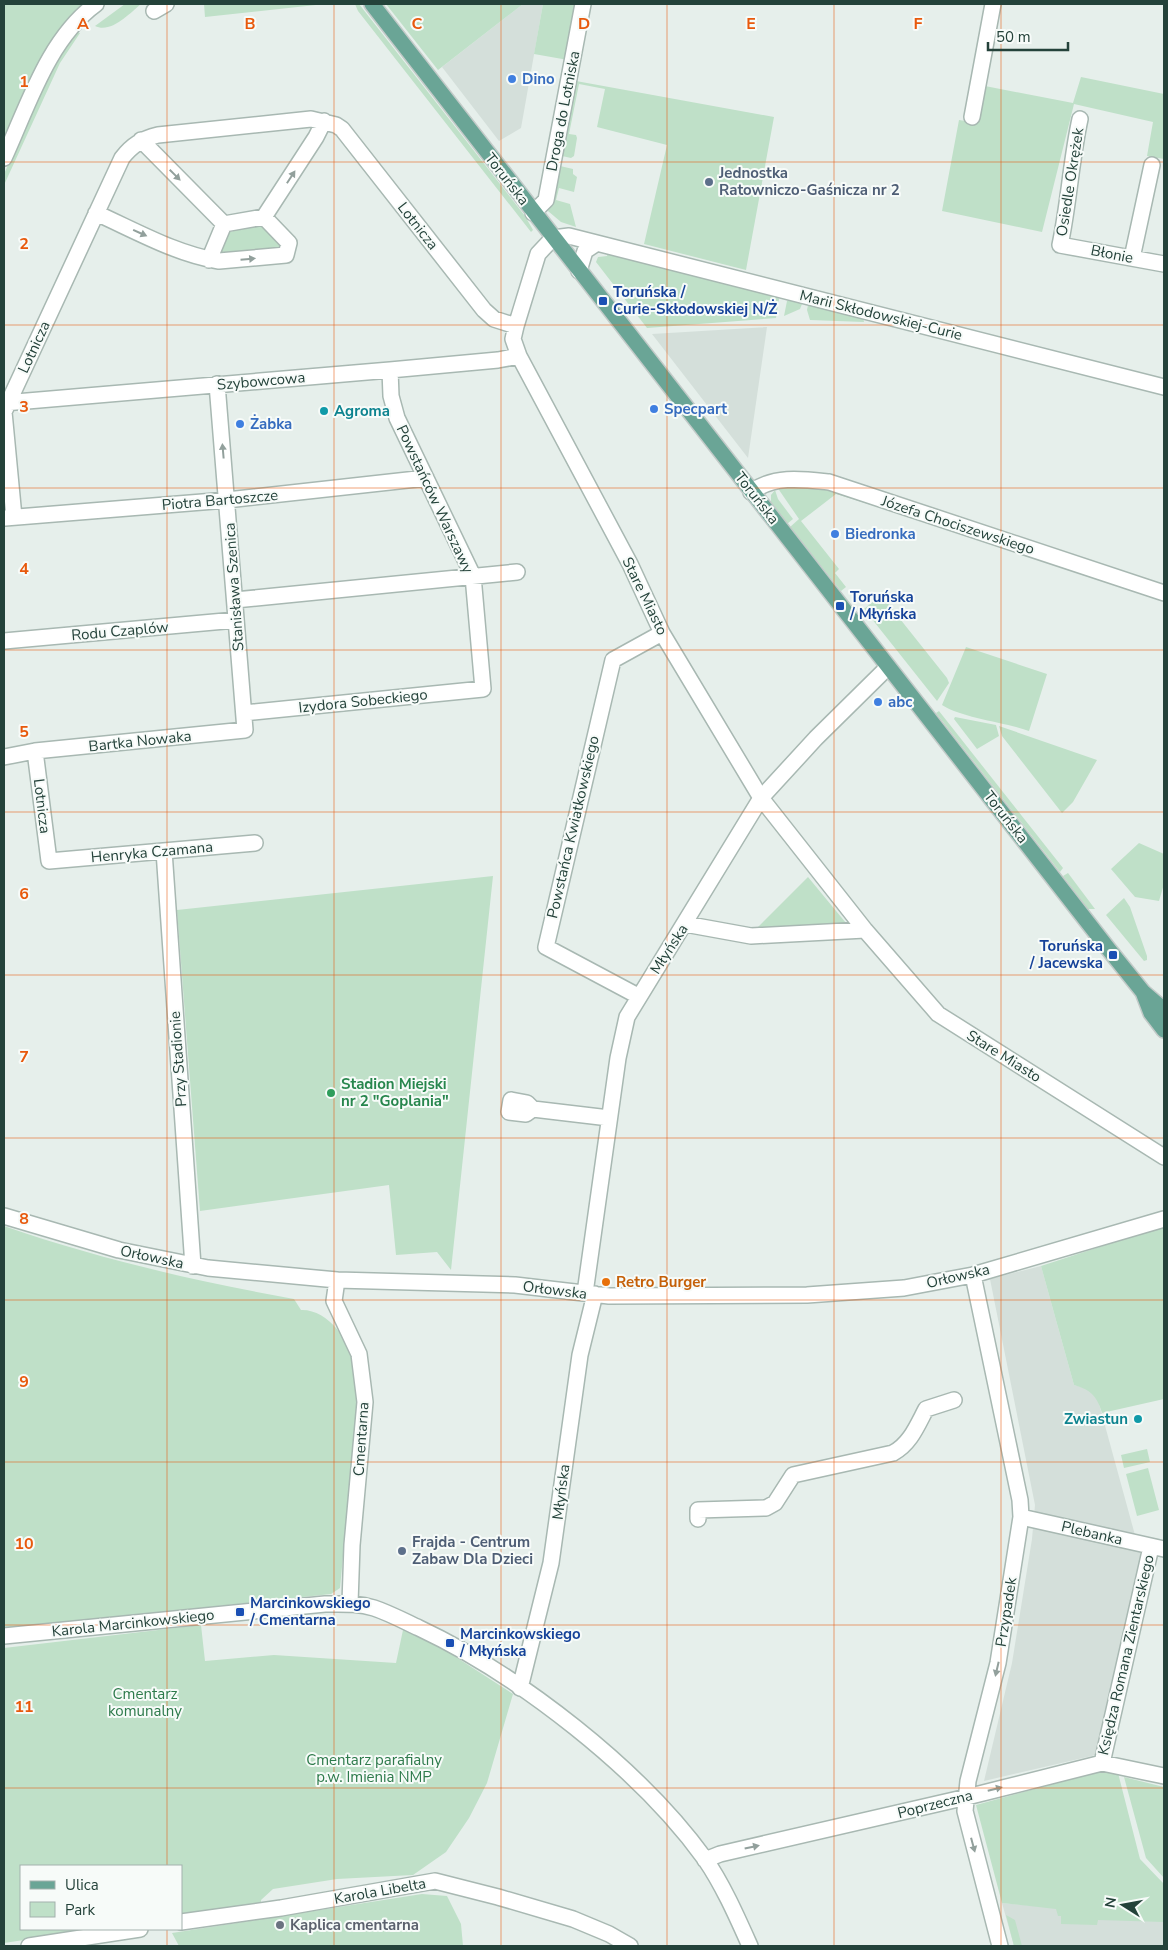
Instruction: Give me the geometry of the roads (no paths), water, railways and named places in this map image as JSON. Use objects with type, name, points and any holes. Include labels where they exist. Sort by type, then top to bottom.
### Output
[{"type":"main road","name":"Toruńska","points":[[372,4],[1143,992],[1164,1010]]},
{"type":"main road","name":"Toruńska","points":[[1143,992],[1152,1013],[1164,1030]]},
{"type":"street","points":[[4,158],[46,65],[67,32],[96,4]]},
{"type":"street","name":"Droga do Lotniska","points":[[533,212],[546,200],[583,4]]},
{"type":"street","points":[[972,117],[993,4]]},
{"type":"street","name":"Lotnicza","points":[[9,518],[4,412],[6,403],[122,158],[130,147],[141,140],[158,135],[310,119],[324,121],[342,129],[484,310],[494,319],[516,326]]},
{"type":"street","name":"Osiedle Okrężek","points":[[1060,244],[1067,212],[1074,147],[1080,119]]},
{"type":"street","points":[[224,224],[264,217],[316,137],[324,121]]},
{"type":"street","points":[[141,140],[224,224]]},
{"type":"street","points":[[1132,258],[1152,165]]},
{"type":"street","points":[[96,213],[190,255],[219,261],[286,255],[289,243],[264,217]]},
{"type":"street","points":[[210,260],[224,224]]},
{"type":"street","name":"Marii Skłodowskiej-Curie","points":[[553,238],[569,236],[1164,387]]},
{"type":"street","name":"Stare Miasto","points":[[553,238],[538,254],[516,326],[514,339],[519,356],[630,564],[662,633],[761,798],[865,930],[938,1014],[1164,1157]]},
{"type":"street","points":[[579,271],[585,251],[597,243]]},
{"type":"street","name":"Błonie","points":[[1060,244],[1164,264]]},
{"type":"street","name":"Szybowcowa","points":[[6,403],[390,370],[498,360],[519,356]]},
{"type":"street","name":"Powstańców Warszawy","points":[[390,370],[391,396],[397,418],[473,576],[483,689]]},
{"type":"street","name":"Stanisława Szenica","points":[[217,384],[245,730]]},
{"type":"street","name":"Piotra Bartoszcze","points":[[9,518],[227,500],[426,478]]},
{"type":"street","name":"Józefa Chociszewskiego","points":[[752,492],[767,483],[778,480],[798,479],[829,482],[1164,592]]},
{"type":"street","points":[[235,600],[517,572]]},
{"type":"street","name":"Rodu Czaplów","points":[[4,641],[236,620]]},
{"type":"street","name":"Powstańca Kwiatkowskiego","points":[[638,996],[546,947],[613,660],[662,633]]},
{"type":"street","name":"Młyńska","points":[[520,1688],[551,1563],[590,1294],[609,1118],[624,1025],[638,996],[685,924],[761,798],[816,738],[888,667]]},
{"type":"street","name":"Izydora Sobeckiego","points":[[244,713],[483,689]]},
{"type":"street","name":"Bartka Nowaka","points":[[4,757],[35,751],[245,730]]},
{"type":"street","name":"Lotnicza","points":[[35,751],[49,861]]},
{"type":"street","name":"Henryka Czamana","points":[[49,861],[256,843]]},
{"type":"street","name":"Przy Stadionie","points":[[164,851],[193,1266]]},
{"type":"street","points":[[685,924],[751,936],[865,930]]},
{"type":"street","points":[[533,1109],[609,1118]]},
{"type":"street","name":"Orłowska","points":[[4,1216],[119,1250],[193,1266],[338,1280],[514,1285],[618,1296],[849,1293],[904,1288],[973,1274],[1164,1219]]},
{"type":"street","name":"Przypadek","points":[[973,1274],[1020,1500],[1020,1517],[998,1663],[968,1781],[966,1820],[1000,1946]]},
{"type":"street","name":"Cmentarna","points":[[338,1280],[334,1301],[359,1354],[365,1402],[352,1544],[350,1603]]},
{"type":"street","points":[[698,1519],[698,1510],[766,1508],[775,1503],[793,1475],[893,1452],[902,1448],[909,1440],[926,1409],[954,1400]]},
{"type":"street","name":"Plebanka","points":[[1020,1517],[1157,1548]]},
{"type":"street","name":"Księdza Romana Zientarskiego","points":[[1102,1763],[1157,1548]]},
{"type":"street","name":"Karola Marcinkowskiego","points":[[4,1636],[316,1605],[350,1603],[385,1612],[450,1643],[520,1688],[577,1730],[644,1789],[706,1860],[750,1946]]},
{"type":"street","name":"Poprzeczna","points":[[706,1860],[720,1854],[967,1798],[1102,1763],[1164,1776]]},
{"type":"street","name":"Karola Libelta","points":[[182,1922],[281,1908],[435,1882],[498,1897],[573,1919],[609,1934],[630,1946]]},
{"type":"street","points":[[29,1946],[133,1930]]},
{"type":"place","name":"Dino","points":[[512,79]]},
{"type":"place","name":"Jednostka Ratowniczo-Gaśnicza nr 2","points":[[709,182]]},
{"type":"place","name":"Toruńska / Curie-Skłodowskiej N/Ż","points":[[603,301]]},
{"type":"place","name":"Specpart","points":[[654,409]]},
{"type":"place","name":"Agroma","points":[[324,411]]},
{"type":"place","name":"Żabka","points":[[240,424]]},
{"type":"place","name":"Biedronka","points":[[835,534]]},
{"type":"place","name":"Toruńska / Młyńska","points":[[840,606]]},
{"type":"place","name":"abc","points":[[878,702]]},
{"type":"place","name":"Toruńska / Jacewska","points":[[1113,955]]},
{"type":"place","name":"Stadion Miejski nr 2 \"Goplania\"","points":[[331,1093]]},
{"type":"place","name":"Retro Burger","points":[[606,1282]]},
{"type":"place","name":"Zwiastun","points":[[1138,1419]]},
{"type":"place","name":"Frajda - Centrum Zabaw Dla Dzieci","points":[[402,1551]]},
{"type":"place","name":"Marcinkowskiego / Cmentarna","points":[[240,1612]]},
{"type":"place","name":"Marcinkowskiego / Młyńska","points":[[450,1643]]},
{"type":"place","name":"Kaplica cmentarna","points":[[280,1925]]},
{"type":"park label","name":"Cmentarz komunalny","points":[[145,1702]]},
{"type":"park label","name":"Cmentarz parafialny p.w. Imienia NMP","points":[[374,1768]]}]
